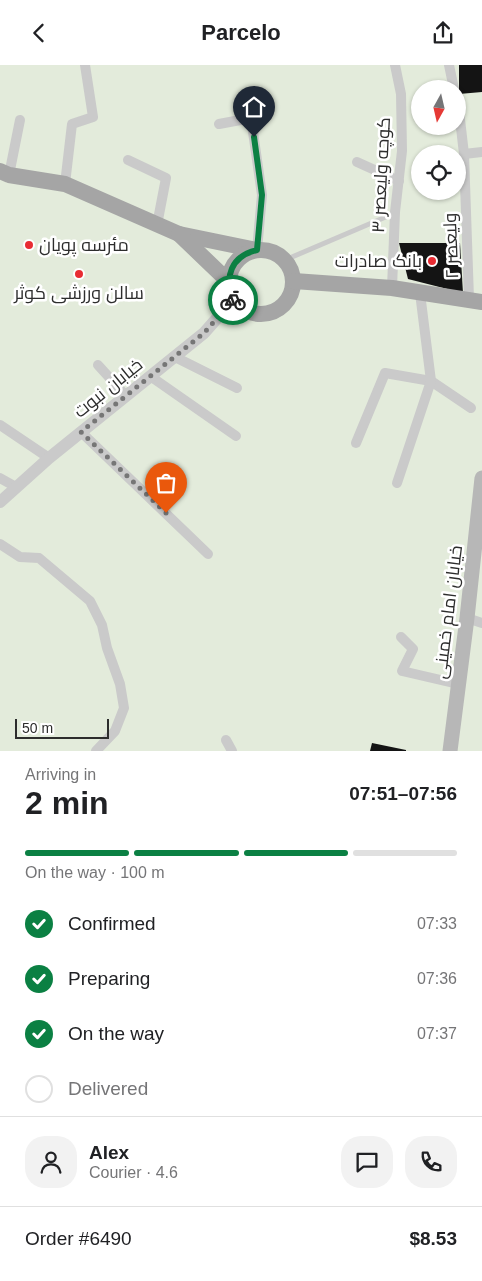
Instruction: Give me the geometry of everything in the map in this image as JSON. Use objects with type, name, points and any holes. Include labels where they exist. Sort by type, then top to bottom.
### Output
[{"type":"main road","points":[[4,173],[65,184],[179,234],[274,252],[286,260],[294,281],[292,291],[285,304],[273,312],[257,314],[242,307],[232,297],[229,282],[230,273],[236,260],[244,254],[257,250]]},
{"type":"main road","points":[[179,234],[229,282]]},
{"type":"main road","points":[[294,281],[392,288],[475,301]]},
{"type":"main road","name":"خیابان امام خمینی","points":[[450,751],[458,684],[475,620],[481,485]]},
{"type":"street","points":[[65,184],[72,124],[93,117],[85,65]]},
{"type":"street","name":"کوچه ولیعصر ۳","points":[[392,288],[395,212],[402,151],[401,103],[395,65]]},
{"type":"street","points":[[449,65],[452,80]]},
{"type":"street","points":[[219,124],[251,118],[262,195],[257,250]]},
{"type":"street","points":[[4,173],[20,120]]},
{"type":"street","points":[[466,154],[482,152]]},
{"type":"street","points":[[128,160],[166,178],[157,225]]},
{"type":"street","points":[[357,162],[399,181]]},
{"type":"street","name":"ولیعصر ۲","points":[[466,181],[475,301]]},
{"type":"street","points":[[397,483],[431,381],[420,293]]},
{"type":"street","name":"خیابان نبوت","points":[[0,502],[49,458],[204,333],[234,299]]},
{"type":"street","points":[[175,357],[237,388]]},
{"type":"street","points":[[98,365],[126,396]]},
{"type":"street","points":[[356,443],[385,373],[431,381],[471,408]]},
{"type":"street","points":[[150,376],[236,436]]},
{"type":"street","points":[[0,425],[49,458]]},
{"type":"street","points":[[81,432],[208,554]]},
{"type":"street","points":[[0,478],[16,487]]},
{"type":"street","points":[[0,544],[20,557],[39,558],[90,601],[102,625],[106,648],[120,684],[124,708],[115,731],[96,751]]},
{"type":"street","points":[[401,637],[413,649],[402,671],[458,684]]},
{"type":"street","points":[[226,741],[232,751]]},
{"type":"lane","points":[[286,260],[395,212]]},
{"type":"green space","points":[[0,65],[482,65],[482,751],[0,751]]},
{"type":"building","points":[[459,65],[482,65],[482,92],[466,93],[466,80],[459,80]]},
{"type":"building","name":"بانک صادرات","points":[[399,243],[460,243],[463,293],[408,279]]},
{"type":"building","points":[[372,743],[406,750],[406,751],[370,751]]},
{"type":"way so far","points":[[166,513],[81,432],[204,333],[233,300]]},
{"type":"place","name":"مئرسه پویان","points":[[29,245]]},
{"type":"place","name":"بانک صادرات","points":[[432,261]]},
{"type":"place","name":"سالن ورزشی کوثر","points":[[79,274]]},
{"type":"route","points":[[233,300],[229,282],[230,273],[236,260],[249,251],[257,250],[262,195],[254,137]]}]
